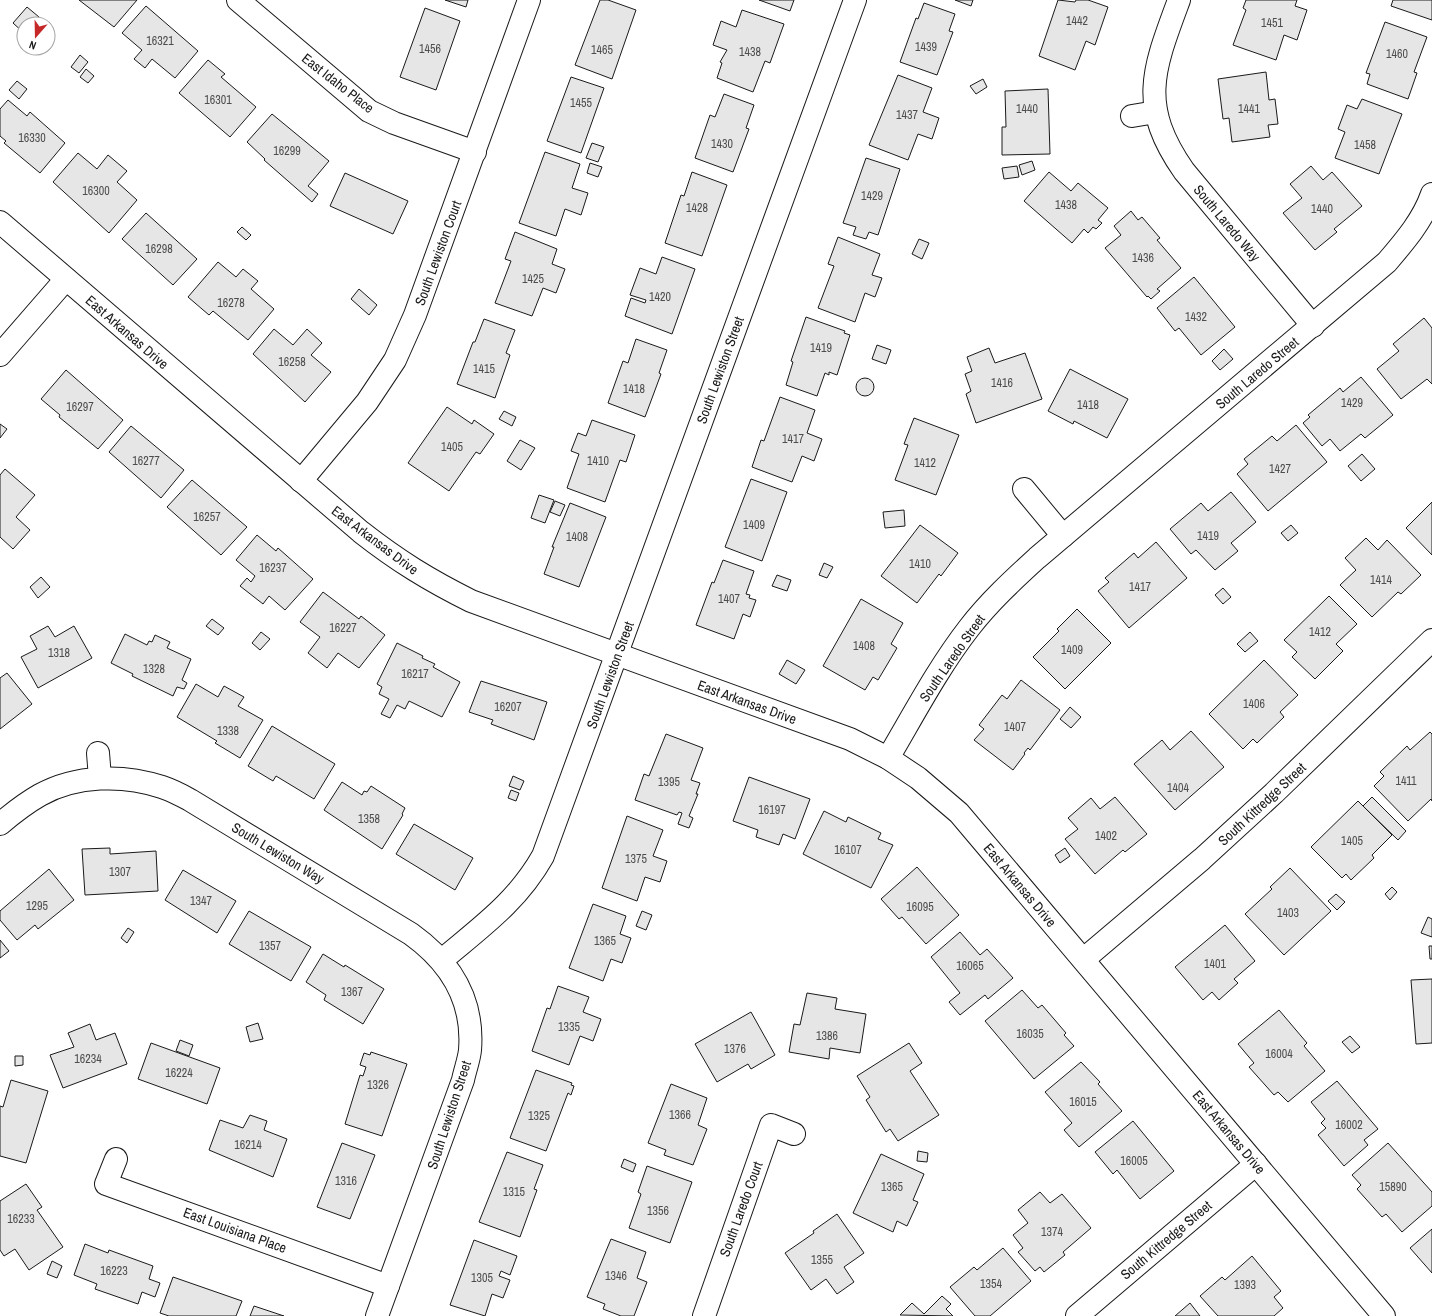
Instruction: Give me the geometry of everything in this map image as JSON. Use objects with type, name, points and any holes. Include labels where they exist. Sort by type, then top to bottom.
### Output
[{"type":"street","name":"East Idaho Place","points":[[238,0],[369,111],[394,123],[475,152]]},
{"type":"street","name":"South Lewiston Court","points":[[301,481],[367,402],[395,360],[415,315],[530,0]]},
{"type":"street","name":"South Lewiston Street","points":[[377,1316],[463,1080],[470,1050],[469,1018],[462,993],[442,960],[510,903],[534,872],[543,856],[855,0]]},
{"type":"street","name":"South Laredo Way","points":[[1179,0],[1156,65],[1154,85],[1156,112],[1169,149],[1184,171],[1313,326]]},
{"type":"street","points":[[1132,116],[1156,112]]},
{"type":"street","name":"South Laredo Street","points":[[888,758],[932,682],[969,628],[1001,591],[1063,536],[1387,262],[1410,235],[1428,204],[1432,194]]},
{"type":"street","name":"East Arkansas Drive","points":[[0,222],[301,481],[394,558],[432,582],[472,601],[850,739],[888,758],[918,778],[959,813],[1084,959],[1384,1316]]},
{"type":"street","points":[[0,355],[66,279]]},
{"type":"street","points":[[1024,489],[1063,536]]},
{"type":"street","name":"South Kittredge Street","points":[[1084,959],[1202,859],[1274,794],[1432,640]]},
{"type":"street","points":[[98,753],[100,778]]},
{"type":"street","name":"South Lewiston Way","points":[[0,824],[40,794],[70,783],[100,778],[132,779],[163,787],[190,800],[411,934],[427,945],[442,960]]},
{"type":"street","name":"South Laredo Court","points":[[704,1316],[771,1125],[794,1134]]},
{"type":"street","name":"East Louisiana Place","points":[[116,1159],[106,1184],[388,1286]]},
{"type":"street","name":"South Kittredge Street","points":[[1077,1316],[1256,1164]]},
{"type":"building","points":[[79,0],[137,0],[114,27]]},
{"type":"building","points":[[445,0],[468,0],[466,7]]},
{"type":"building","points":[[600,0],[608,0],[636,10],[612,79],[575,65]]},
{"type":"building","points":[[759,0],[794,0],[790,11]]},
{"type":"building","points":[[955,0],[973,0],[971,6]]},
{"type":"building","points":[[1058,0],[1075,2],[1076,0],[1088,0],[1108,7],[1095,45],[1086,41],[1075,70],[1039,56]]},
{"type":"building","points":[[1246,0],[1297,0],[1295,6],[1307,10],[1297,40],[1284,35],[1276,60],[1233,45],[1246,10],[1243,8]]},
{"type":"building","points":[[1393,0],[1432,0],[1432,20],[1391,6]]},
{"type":"building","points":[[924,3],[955,14],[949,31],[953,32],[937,75],[900,62],[916,18],[918,19]]},
{"type":"building","points":[[146,6],[198,51],[175,78],[152,59],[145,68],[134,59],[142,50],[122,33]]},
{"type":"building","points":[[27,7],[38,16],[19,16]]},
{"type":"building","points":[[425,8],[460,21],[436,90],[400,77]]},
{"type":"building","points":[[742,10],[784,24],[770,63],[765,61],[753,92],[717,78],[722,63],[720,62],[727,50],[713,45],[721,21],[736,27]]},
{"type":"building","points":[[1385,22],[1427,37],[1414,72],[1417,73],[1408,99],[1367,84],[1370,74],[1366,73]]},
{"type":"building","points":[[80,55],[88,62],[79,73],[71,67]]},
{"type":"building","points":[[208,60],[225,74],[221,77],[256,107],[230,137],[179,93]]},
{"type":"building","points":[[86,69],[94,76],[88,83],[80,77]]},
{"type":"building","points":[[1266,72],[1269,100],[1275,99],[1278,124],[1268,125],[1270,137],[1232,142],[1229,118],[1223,119],[1218,79]]},
{"type":"building","points":[[898,75],[932,88],[923,112],[939,118],[932,139],[918,134],[908,160],[869,145]]},
{"type":"building","points":[[571,77],[604,88],[581,153],[547,141]]},
{"type":"building","points":[[983,79],[987,87],[976,94],[970,86]]},
{"type":"building","points":[[17,81],[27,89],[19,99],[9,90]]},
{"type":"building","points":[[1048,89],[1050,154],[1002,155],[1002,127],[1006,127],[1005,91]]},
{"type":"building","points":[[724,94],[754,105],[746,128],[749,129],[733,172],[695,158],[710,115],[715,117]]},
{"type":"building","points":[[1362,99],[1402,114],[1379,174],[1335,158],[1345,132],[1338,129],[1347,105],[1357,109]]},
{"type":"building","points":[[8,100],[27,116],[30,112],[65,143],[40,173],[4,143],[6,141],[0,136],[0,109]]},
{"type":"building","points":[[272,114],[329,161],[308,186],[318,194],[312,202],[264,160],[265,159],[247,142]]},
{"type":"building","points":[[592,143],[604,147],[598,162],[586,158]]},
{"type":"building","points":[[545,152],[580,164],[572,188],[588,193],[581,215],[565,209],[556,236],[519,223]]},
{"type":"building","points":[[78,153],[97,169],[108,155],[127,171],[117,182],[137,200],[109,233],[53,182]]},
{"type":"building","points":[[866,158],[900,169],[878,235],[869,232],[866,239],[853,235],[856,227],[843,223]]},
{"type":"building","points":[[1032,161],[1035,170],[1022,175],[1019,165]]},
{"type":"building","points":[[590,163],[602,167],[598,177],[587,173]]},
{"type":"building","points":[[1017,166],[1019,177],[1004,179],[1002,168]]},
{"type":"building","points":[[1311,166],[1323,180],[1332,172],[1362,206],[1334,229],[1337,232],[1315,250],[1283,213],[1302,198],[1290,184]]},
{"type":"building","points":[[692,172],[727,185],[702,256],[665,243],[681,195],[684,196]]},
{"type":"building","points":[[1049,172],[1071,191],[1078,183],[1108,208],[1098,220],[1102,223],[1096,229],[1093,227],[1088,233],[1084,229],[1072,243],[1024,201]]},
{"type":"building","points":[[345,173],[408,201],[393,234],[330,206]]},
{"type":"building","points":[[1131,211],[1138,220],[1142,217],[1160,238],[1157,240],[1181,268],[1157,289],[1160,291],[1151,299],[1148,296],[1147,297],[1105,248],[1121,235],[1114,226]]},
{"type":"building","points":[[146,213],[197,259],[173,285],[122,239]]},
{"type":"building","points":[[242,227],[251,235],[246,240],[237,232]]},
{"type":"building","points":[[515,232],[557,249],[552,264],[565,269],[556,293],[543,288],[532,316],[495,303],[511,261],[505,259]]},
{"type":"building","points":[[838,237],[880,254],[872,275],[882,278],[875,297],[865,293],[855,322],[818,308],[834,266],[828,264]]},
{"type":"building","points":[[919,239],[929,243],[922,259],[912,254]]},
{"type":"building","points":[[662,257],[695,269],[672,334],[625,316],[631,298],[645,303],[646,300],[630,295],[640,268],[656,274]]},
{"type":"building","points":[[218,262],[236,277],[243,269],[258,281],[251,289],[274,309],[248,340],[213,311],[209,315],[188,297]]},
{"type":"building","points":[[1194,277],[1235,327],[1201,355],[1179,328],[1175,331],[1157,308]]},
{"type":"building","points":[[359,289],[377,305],[369,315],[351,299]]},
{"type":"building","points":[[806,317],[845,331],[844,333],[850,335],[837,375],[829,372],[829,375],[825,373],[817,396],[786,385],[793,362],[791,361]]},
{"type":"building","points":[[1424,318],[1432,328],[1432,384],[1427,379],[1401,399],[1377,369],[1399,351],[1393,344]]},
{"type":"building","points":[[484,319],[515,330],[506,353],[510,355],[495,398],[457,384],[473,342],[475,342]]},
{"type":"building","points":[[274,329],[293,345],[307,329],[322,343],[311,355],[331,372],[305,402],[253,354]]},
{"type":"building","points":[[636,339],[667,350],[659,373],[661,374],[645,417],[608,403],[623,361],[628,363]]},
{"type":"building","points":[[877,345],[891,350],[886,364],[872,359]]},
{"type":"building","points":[[989,348],[995,363],[1025,353],[1042,399],[976,423],[966,394],[971,391],[965,374],[972,371],[967,357]]},
{"type":"building","points":[[1224,349],[1233,359],[1220,370],[1212,361]]},
{"type":"building","points":[[1070,369],[1128,399],[1107,438],[1074,421],[1073,424],[1048,411]]},
{"type":"building","points":[[66,370],[123,420],[98,449],[59,417],[60,415],[41,399]]},
{"type":"building","points":[[1361,377],[1393,415],[1365,438],[1361,434],[1340,451],[1330,439],[1322,446],[1303,423],[1310,417],[1308,415],[1340,388],[1343,392]]},
{"type":"building","points":[[865,378],[871,381],[874,387],[871,393],[865,396],[859,393],[856,387],[859,381]]},
{"type":"building","points":[[780,397],[815,410],[807,433],[822,439],[814,461],[802,456],[792,482],[752,467],[761,440],[764,441]]},
{"type":"building","points":[[447,407],[472,424],[474,420],[494,434],[480,454],[476,452],[449,491],[408,463]]},
{"type":"building","points":[[504,411],[516,417],[512,426],[499,419]]},
{"type":"building","points":[[914,418],[959,435],[936,495],[895,480],[908,445],[904,444]]},
{"type":"building","points":[[592,420],[635,435],[626,462],[620,460],[605,502],[567,488],[579,454],[571,451],[578,433],[586,436]]},
{"type":"building","points":[[0,424],[7,429],[0,438]]},
{"type":"building","points":[[1296,425],[1327,462],[1268,511],[1237,474],[1248,464],[1244,459],[1272,436],[1277,441]]},
{"type":"building","points":[[131,426],[184,470],[161,498],[109,452]]},
{"type":"building","points":[[520,440],[535,448],[521,470],[507,461]]},
{"type":"building","points":[[1362,454],[1375,469],[1361,481],[1348,466]]},
{"type":"building","points":[[5,469],[35,495],[16,517],[30,530],[13,549],[0,537],[0,475]]},
{"type":"building","points":[[751,479],[787,492],[762,561],[725,547]]},
{"type":"building","points":[[192,480],[247,527],[221,555],[167,507]]},
{"type":"building","points":[[1231,492],[1256,522],[1231,543],[1238,551],[1215,570],[1196,550],[1191,554],[1170,529],[1201,503],[1208,511]]},
{"type":"building","points":[[539,495],[554,500],[545,523],[531,518]]},
{"type":"building","points":[[555,501],[565,505],[560,516],[550,512]]},
{"type":"building","points":[[1432,502],[1432,555],[1406,528]]},
{"type":"building","points":[[570,503],[606,517],[579,587],[544,574],[554,547],[552,547]]},
{"type":"building","points":[[904,510],[905,526],[885,528],[883,512]]},
{"type":"building","points":[[920,525],[958,553],[941,576],[939,574],[917,603],[881,576]]},
{"type":"building","points":[[1291,525],[1298,533],[1288,541],[1281,533]]},
{"type":"building","points":[[257,535],[276,551],[278,548],[313,579],[285,610],[269,596],[263,604],[240,586],[247,578],[251,582],[255,576],[236,560]]},
{"type":"building","points":[[1366,538],[1378,550],[1387,540],[1421,575],[1401,594],[1398,592],[1372,617],[1340,585],[1356,570],[1345,558]]},
{"type":"building","points":[[1156,542],[1187,578],[1129,628],[1098,591],[1109,582],[1105,578],[1134,553],[1138,558]]},
{"type":"building","points":[[723,560],[754,571],[746,594],[750,595],[749,598],[756,600],[750,617],[743,614],[734,639],[696,625],[712,582],[714,583]]},
{"type":"building","points":[[824,563],[833,567],[827,578],[819,575]]},
{"type":"building","points":[[777,575],[791,580],[787,591],[772,586]]},
{"type":"building","points":[[41,577],[50,587],[38,598],[30,587]]},
{"type":"building","points":[[1223,588],[1231,597],[1223,604],[1215,595]]},
{"type":"building","points":[[323,592],[359,619],[361,616],[385,635],[359,668],[338,653],[327,668],[308,653],[320,637],[300,622]]},
{"type":"building","points":[[1329,596],[1357,624],[1336,644],[1343,651],[1315,679],[1292,657],[1297,652],[1284,640]]},
{"type":"building","points":[[861,599],[903,623],[891,644],[897,648],[878,680],[873,677],[865,690],[823,666]]},
{"type":"building","points":[[1077,609],[1111,643],[1065,689],[1033,657],[1059,631],[1057,629]]},
{"type":"building","points":[[212,619],[224,628],[218,635],[206,626]]},
{"type":"building","points":[[48,626],[55,637],[74,626],[92,658],[38,688],[21,657],[37,649],[30,636]]},
{"type":"building","points":[[261,632],[270,639],[260,650],[252,643]]},
{"type":"building","points":[[1250,632],[1258,641],[1245,652],[1237,644]]},
{"type":"building","points":[[125,634],[147,645],[149,641],[152,642],[155,635],[170,642],[167,648],[191,659],[182,680],[187,683],[184,689],[177,687],[173,696],[132,676],[133,674],[111,663]]},
{"type":"building","points":[[397,643],[423,656],[422,658],[435,664],[433,667],[460,682],[442,717],[409,701],[405,709],[397,705],[390,718],[381,714],[389,699],[379,694],[382,687],[377,684]]},
{"type":"building","points":[[787,660],[805,670],[796,684],[779,674]]},
{"type":"building","points":[[1264,660],[1298,695],[1280,712],[1284,717],[1257,743],[1253,739],[1243,749],[1209,714]]},
{"type":"building","points":[[7,673],[32,704],[0,729],[0,678]]},
{"type":"building","points":[[1021,680],[1060,710],[1030,750],[1028,748],[1024,753],[1025,754],[1013,770],[974,740],[984,729],[979,725],[1002,695],[1007,699]]},
{"type":"building","points":[[481,681],[547,702],[534,740],[491,724],[493,720],[469,712]]},
{"type":"building","points":[[196,684],[218,697],[224,686],[244,697],[238,706],[263,720],[240,758],[215,743],[217,741],[177,717]]},
{"type":"building","points":[[1070,707],[1081,717],[1071,728],[1060,719]]},
{"type":"building","points":[[272,726],[335,764],[314,799],[276,776],[273,781],[248,766]]},
{"type":"building","points":[[1191,731],[1224,767],[1175,810],[1134,764],[1162,740],[1170,750]]},
{"type":"building","points":[[1430,732],[1432,734],[1432,801],[1431,799],[1408,821],[1374,786],[1384,776],[1380,772],[1407,746],[1410,750]]},
{"type":"building","points":[[666,734],[703,748],[691,780],[700,783],[696,794],[698,794],[689,816],[693,818],[689,828],[678,824],[682,813],[679,812],[677,815],[635,800],[644,774],[649,776]]},
{"type":"building","points":[[513,776],[524,781],[520,790],[509,786]]},
{"type":"building","points":[[749,777],[810,799],[795,839],[783,834],[779,845],[756,837],[758,830],[733,821]]},
{"type":"building","points":[[342,782],[362,795],[364,791],[367,792],[371,786],[405,808],[402,814],[403,815],[382,849],[324,810]]},
{"type":"building","points":[[511,790],[519,793],[516,801],[508,798]]},
{"type":"building","points":[[1115,797],[1147,834],[1125,852],[1123,850],[1095,874],[1065,839],[1078,829],[1068,818],[1091,798],[1100,809]]},
{"type":"building","points":[[1372,797],[1406,831],[1398,840],[1363,806]]},
{"type":"building","points":[[1358,801],[1392,835],[1372,855],[1374,858],[1351,880],[1346,874],[1342,878],[1311,847]]},
{"type":"building","points":[[824,811],[846,822],[848,817],[881,833],[878,839],[893,845],[871,888],[803,854]]},
{"type":"building","points":[[627,816],[663,830],[653,856],[667,861],[660,882],[645,877],[637,901],[602,888]]},
{"type":"building","points":[[414,824],[473,858],[455,890],[396,854]]},
{"type":"building","points":[[110,848],[110,854],[156,851],[158,891],[85,895],[82,849]]},
{"type":"building","points":[[1065,848],[1070,856],[1060,863],[1055,855]]},
{"type":"building","points":[[917,867],[959,915],[926,944],[902,917],[899,919],[881,899]]},
{"type":"building","points":[[1290,868],[1331,911],[1284,955],[1245,914],[1272,889],[1270,887]]},
{"type":"building","points":[[49,869],[74,900],[38,929],[35,925],[17,940],[0,920],[0,911]]},
{"type":"building","points":[[183,870],[236,901],[217,933],[165,900]]},
{"type":"building","points":[[1392,887],[1397,892],[1390,900],[1385,894]]},
{"type":"building","points":[[1336,894],[1345,902],[1337,910],[1328,901]]},
{"type":"building","points":[[593,904],[626,916],[620,934],[631,938],[622,963],[611,959],[603,981],[569,968]]},
{"type":"building","points":[[249,911],[311,947],[291,981],[229,944]]},
{"type":"building","points":[[642,911],[652,915],[646,930],[636,926]]},
{"type":"building","points":[[1428,917],[1432,919],[1432,937],[1421,933]]},
{"type":"building","points":[[1225,925],[1255,961],[1234,979],[1238,983],[1219,1000],[1212,992],[1203,1000],[1175,967]]},
{"type":"building","points":[[128,928],[134,932],[127,943],[121,938]]},
{"type":"building","points":[[960,932],[980,955],[987,949],[1013,978],[988,999],[985,995],[960,1015],[949,1002],[960,993],[931,957]]},
{"type":"building","points":[[0,940],[9,951],[0,958]]},
{"type":"building","points":[[1429,946],[1432,946],[1432,959],[1430,959]]},
{"type":"building","points":[[323,954],[344,967],[345,965],[384,989],[363,1024],[324,1000],[326,995],[306,982]]},
{"type":"building","points":[[1432,979],[1432,1043],[1416,1044],[1411,980]]},
{"type":"building","points":[[558,986],[589,997],[583,1012],[601,1019],[593,1041],[580,1036],[569,1065],[532,1051],[547,1008],[550,1009]]},
{"type":"building","points":[[1022,990],[1038,1008],[1042,1005],[1066,1033],[1064,1035],[1074,1046],[1034,1079],[985,1021]]},
{"type":"building","points":[[807,993],[837,998],[835,1009],[866,1014],[860,1053],[830,1048],[829,1059],[789,1052],[794,1024],[800,1025]]},
{"type":"building","points":[[1279,1010],[1307,1043],[1304,1046],[1325,1071],[1288,1102],[1278,1092],[1274,1095],[1249,1067],[1254,1063],[1238,1044]]},
{"type":"building","points":[[751,1012],[775,1055],[751,1069],[748,1064],[717,1082],[695,1044]]},
{"type":"building","points":[[258,1023],[263,1039],[250,1042],[246,1027]]},
{"type":"building","points":[[90,1024],[96,1040],[115,1033],[127,1064],[63,1088],[50,1055],[74,1047],[68,1033]]},
{"type":"building","points":[[1350,1036],[1360,1047],[1352,1053],[1342,1042]]},
{"type":"building","points":[[180,1040],[193,1045],[189,1056],[176,1051]]},
{"type":"building","points":[[151,1043],[220,1068],[207,1104],[138,1079]]},
{"type":"building","points":[[909,1043],[922,1063],[910,1071],[939,1115],[898,1141],[890,1129],[886,1132],[866,1100],[870,1097],[857,1076]]},
{"type":"building","points":[[371,1052],[407,1064],[382,1136],[345,1124],[360,1075],[363,1076],[366,1067],[360,1065],[364,1053],[370,1055]]},
{"type":"building","points":[[15,1056],[23,1056],[23,1065],[15,1066]]},
{"type":"building","points":[[1081,1062],[1100,1082],[1098,1084],[1122,1111],[1079,1147],[1064,1130],[1072,1123],[1045,1092]]},
{"type":"building","points":[[536,1070],[572,1083],[571,1085],[574,1086],[571,1095],[568,1093],[546,1151],[510,1138]]},
{"type":"building","points":[[11,1080],[48,1091],[26,1163],[0,1156],[0,1106],[3,1107]]},
{"type":"building","points":[[1337,1081],[1378,1129],[1364,1140],[1368,1145],[1344,1166],[1318,1135],[1326,1128],[1321,1123],[1325,1119],[1311,1102]]},
{"type":"building","points":[[671,1084],[707,1098],[698,1125],[707,1129],[693,1165],[664,1155],[666,1150],[648,1143]]},
{"type":"building","points":[[250,1115],[267,1121],[264,1130],[287,1139],[273,1177],[209,1150],[220,1120],[243,1128]]},
{"type":"building","points":[[1133,1121],[1174,1171],[1140,1199],[1117,1170],[1113,1174],[1095,1152]]},
{"type":"building","points":[[342,1143],[375,1155],[350,1219],[317,1207]]},
{"type":"building","points":[[1388,1143],[1432,1192],[1432,1206],[1402,1232],[1386,1214],[1382,1217],[1357,1189],[1361,1185],[1352,1175]]},
{"type":"building","points":[[918,1151],[928,1153],[927,1162],[917,1161]]},
{"type":"building","points":[[507,1152],[543,1165],[534,1189],[537,1190],[520,1237],[479,1222]]},
{"type":"building","points":[[881,1154],[924,1174],[913,1200],[918,1202],[907,1226],[897,1221],[893,1232],[853,1213]]},
{"type":"building","points":[[624,1159],[636,1164],[633,1172],[621,1167]]},
{"type":"building","points":[[647,1166],[692,1182],[670,1243],[629,1228],[641,1194],[638,1192]]},
{"type":"building","points":[[26,1184],[42,1207],[37,1210],[63,1247],[29,1270],[15,1249],[4,1256],[0,1250],[0,1201]]},
{"type":"building","points":[[1040,1192],[1050,1203],[1062,1194],[1091,1228],[1063,1252],[1065,1255],[1044,1272],[1040,1267],[1035,1271],[1018,1252],[1023,1248],[1013,1235],[1028,1223],[1018,1210]]},
{"type":"building","points":[[837,1214],[864,1253],[844,1267],[854,1282],[837,1294],[826,1279],[811,1290],[785,1253],[814,1233],[813,1231]]},
{"type":"building","points":[[1432,1229],[1432,1273],[1410,1248]]},
{"type":"building","points":[[611,1239],[646,1252],[637,1278],[647,1282],[634,1316],[621,1316],[603,1309],[605,1304],[587,1297]]},
{"type":"building","points":[[474,1240],[517,1256],[510,1275],[501,1271],[499,1276],[510,1280],[503,1298],[492,1294],[485,1316],[450,1305]]},
{"type":"building","points":[[85,1244],[108,1253],[109,1250],[153,1266],[149,1279],[160,1283],[155,1297],[142,1292],[138,1304],[95,1289],[97,1284],[74,1275]]},
{"type":"building","points":[[1003,1248],[1031,1281],[990,1316],[975,1316],[950,1287],[974,1267],[977,1270]]},
{"type":"building","points":[[1252,1256],[1281,1291],[1274,1297],[1283,1308],[1274,1316],[1218,1316],[1200,1296],[1222,1277],[1225,1280]]},
{"type":"building","points":[[52,1261],[62,1266],[57,1278],[47,1274]]},
{"type":"building","points":[[173,1277],[242,1301],[236,1316],[169,1316],[160,1313]]},
{"type":"building","points":[[942,1296],[951,1304],[946,1309],[953,1316],[900,1315],[912,1303],[924,1314]]},
{"type":"building","points":[[1190,1303],[1200,1316],[1175,1316]]},
{"type":"building","points":[[254,1306],[284,1316],[250,1316]]}]
